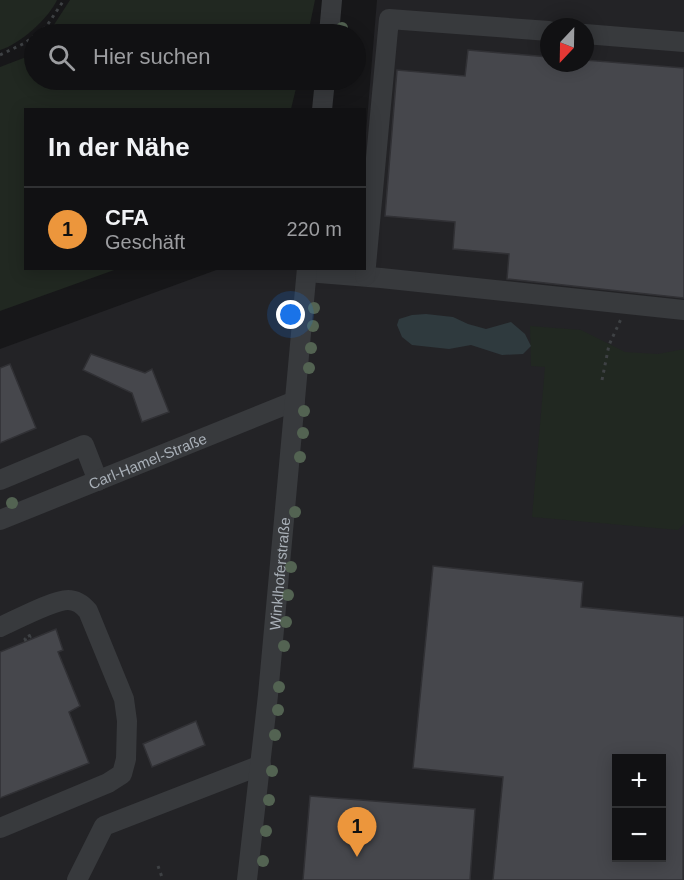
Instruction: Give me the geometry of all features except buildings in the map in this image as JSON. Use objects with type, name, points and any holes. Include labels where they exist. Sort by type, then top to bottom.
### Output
[{"type":"street","points":[[330,24],[332,0]]},
{"type":"street","points":[[366,265],[389,19],[540,31]]},
{"type":"street","points":[[594,35],[684,42]]},
{"type":"street","points":[[322,108],[324,90]]},
{"type":"street","points":[[307,270],[684,310]]},
{"type":"street","name":"Winklhoferstraße","points":[[247,880],[261,765],[307,270]]},
{"type":"street","points":[[365,276],[366,270]]},
{"type":"street","name":"Carl-Hamel-Straße","points":[[0,519],[295,401]]},
{"type":"street","points":[[0,480],[84,446],[98,481]]},
{"type":"street","points":[[0,627],[61,601],[75,601],[84,606],[124,699],[127,739],[126,759],[122,774],[108,783],[0,828]]},
{"type":"street","points":[[77,880],[104,826],[261,765]]},
{"type":"path","points":[[48,24],[64,0]]},
{"type":"path","points":[[0,55],[24,43]]},
{"type":"path","points":[[602,380],[609,345],[617,327]]},
{"type":"path","points":[[158,866],[163,880]]},
{"type":"shaded area","points":[[0,0],[57,0],[39,24],[24,24],[24,37],[0,50]]},
{"type":"shaded area","points":[[70,0],[315,0],[310,24],[54,24]]},
{"type":"shaded area","points":[[377,0],[684,0],[684,880],[0,880],[0,349],[216,270],[366,270],[366,132]]},
{"type":"shaded area","points":[[24,58],[24,90],[296,90],[291,108],[24,108],[24,270],[114,270],[0,311],[0,67]]},
{"type":"shaded area","points":[[426,314],[453,317],[486,329],[511,322],[525,334],[531,346],[523,354],[502,355],[471,345],[449,349],[412,345],[402,337],[397,325],[399,319]]},
{"type":"shaded area","points":[[530,326],[581,330],[625,352],[658,354],[684,349],[684,524],[678,530],[532,517],[545,367],[531,366]]},
{"type":"place","name":"CFA","points":[[357,857]]}]
